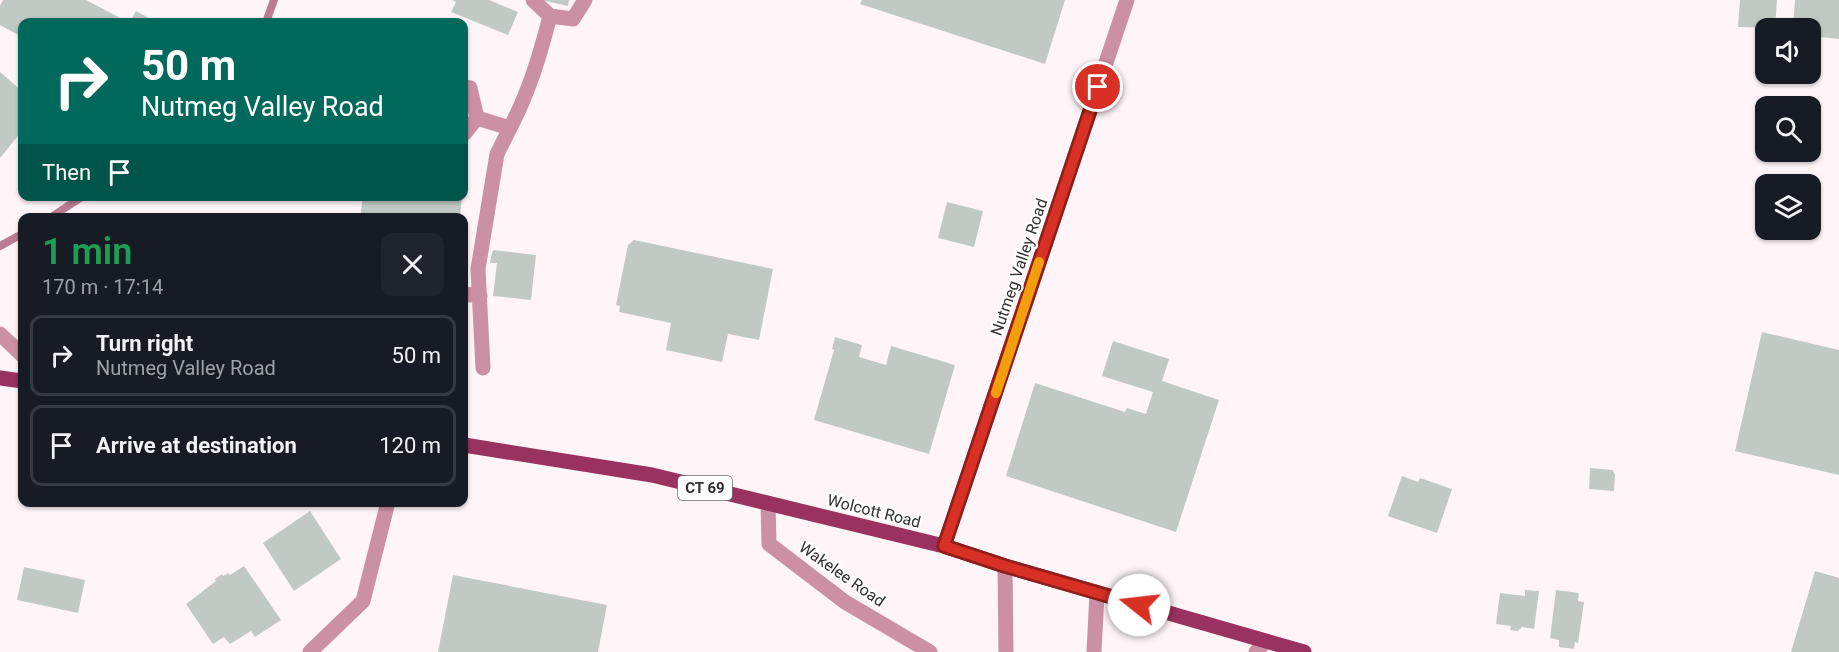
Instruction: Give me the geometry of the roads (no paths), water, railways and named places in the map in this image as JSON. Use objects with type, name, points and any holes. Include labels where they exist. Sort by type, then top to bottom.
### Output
[{"type":"main road","points":[[0,378],[18,380]]},
{"type":"main road","name":"Wolcott Road","points":[[468,447],[652,475],[944,546],[1096,592],[1261,646],[1304,652]]},
{"type":"street","points":[[533,0],[550,16],[573,19],[585,0]]},
{"type":"street","name":"Nutmeg Valley Road","points":[[944,546],[1128,0]]},
{"type":"street","points":[[483,368],[478,269],[497,154],[529,88],[550,16]]},
{"type":"street","points":[[468,88],[470,88],[477,118]]},
{"type":"street","points":[[477,118],[510,129]]},
{"type":"street","points":[[468,129],[477,118]]},
{"type":"street","points":[[468,294],[480,296]]},
{"type":"street","points":[[0,334],[18,351]]},
{"type":"street","name":"Wakelee Road","points":[[768,504],[769,544],[845,602],[930,652]]},
{"type":"street","points":[[310,652],[363,601],[387,507]]},
{"type":"street","points":[[1005,566],[1006,652]]},
{"type":"street","points":[[1094,652],[1096,592]]},
{"type":"waterway","points":[[267,18],[274,0]]},
{"type":"waterway","points":[[58,213],[76,201]]},
{"type":"waterway","points":[[0,246],[18,236]]}]
